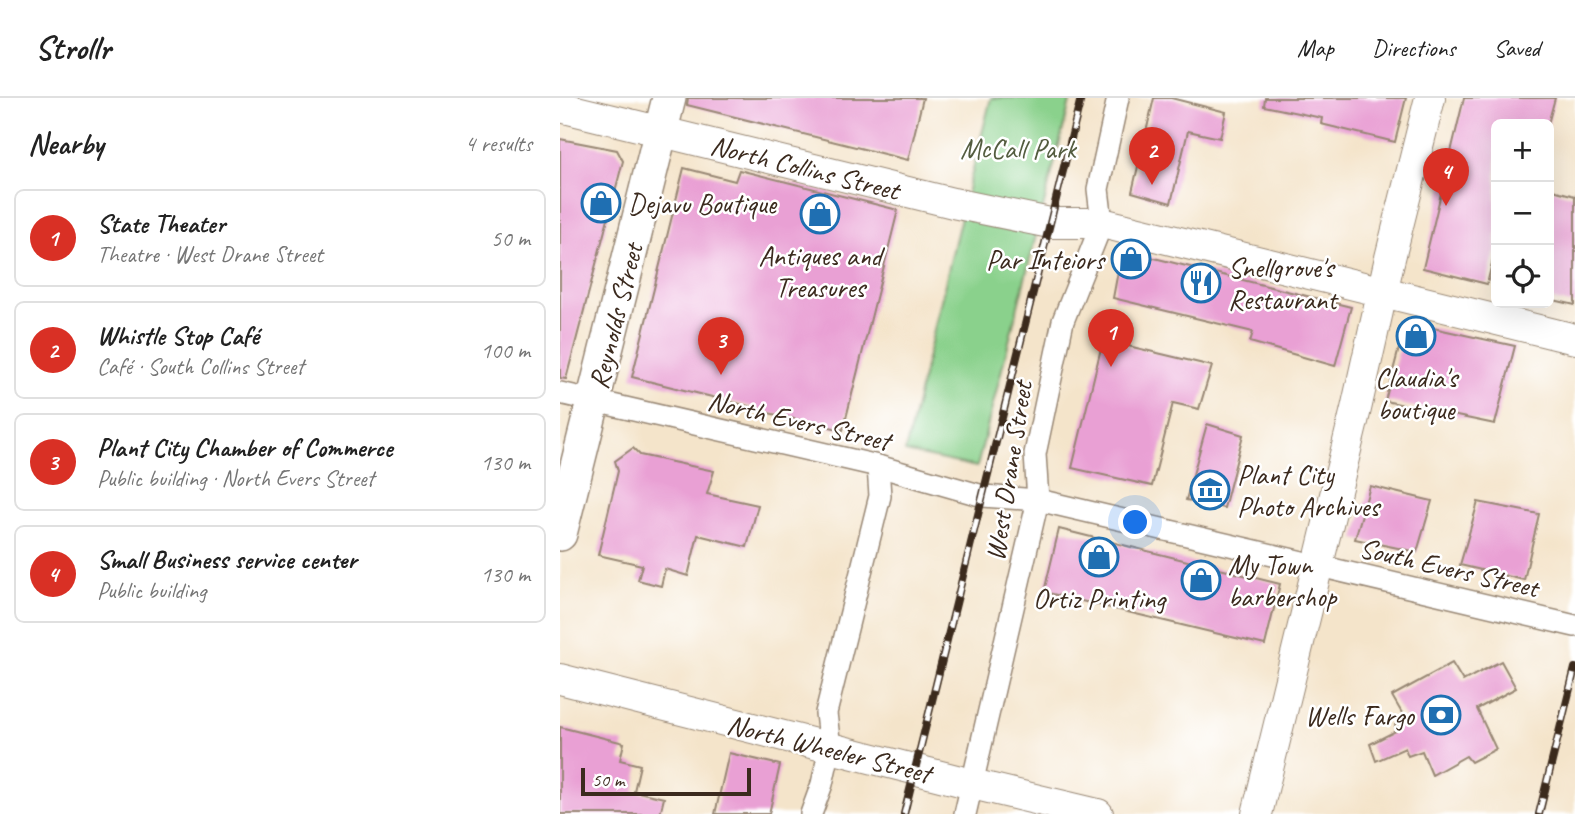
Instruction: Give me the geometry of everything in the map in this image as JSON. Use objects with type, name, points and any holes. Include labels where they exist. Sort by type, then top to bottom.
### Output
[{"type":"main road","name":"Reynolds Street","points":[[560,534],[669,98]]},
{"type":"street","points":[[1101,223],[1098,189],[1118,98]]},
{"type":"street","points":[[1257,814],[1430,98]]},
{"type":"street","name":"North Collins Street","points":[[560,107],[936,199],[1050,223],[1101,223],[1575,339]]},
{"type":"street","name":"West Drane Street","points":[[965,814],[1038,500],[1035,454],[1063,321],[1101,223]]},
{"type":"street","name":"North Evers Street","points":[[560,393],[878,466],[982,496]]},
{"type":"street","points":[[811,814],[822,784],[830,748],[826,713],[880,496],[878,466]]},
{"type":"street","name":"South Evers Street","points":[[982,496],[1038,500],[1575,626]]},
{"type":"street","name":"North Wheeler Street","points":[[560,680],[1098,814]]},
{"type":"green space","name":"McCall Park","points":[[991,98],[1071,98],[977,467],[905,452]]},
{"type":"building","points":[[688,98],[923,98],[908,160],[687,105]]},
{"type":"building","points":[[1154,98],[1171,98],[1226,112],[1220,138],[1188,131],[1171,203],[1132,192]]},
{"type":"building","points":[[1265,98],[1406,98],[1395,142],[1321,124],[1322,118],[1264,106]]},
{"type":"building","points":[[1464,98],[1555,98],[1549,119],[1491,119],[1491,268],[1487,284],[1423,268]]},
{"type":"building","points":[[560,139],[617,150],[623,161],[566,379],[560,378]]},
{"type":"building","points":[[684,168],[735,181],[739,170],[898,210],[843,430],[632,377]]},
{"type":"building","points":[[1554,190],[1575,196],[1575,305],[1554,300]]},
{"type":"building","points":[[1122,250],[1351,307],[1335,366],[1250,342],[1253,332],[1113,298]]},
{"type":"building","points":[[1406,322],[1515,346],[1495,424],[1385,401]]},
{"type":"building","points":[[1103,340],[1212,366],[1199,409],[1173,403],[1152,486],[1072,468]]},
{"type":"building","points":[[1207,424],[1243,435],[1224,508],[1186,500]]},
{"type":"building","points":[[633,448],[640,455],[714,471],[707,494],[758,505],[747,547],[698,535],[688,576],[665,569],[661,586],[638,580],[642,565],[598,555],[618,471],[615,461]]},
{"type":"building","points":[[1370,486],[1432,501],[1417,552],[1355,539]]},
{"type":"building","points":[[1478,502],[1539,514],[1524,580],[1460,565]]},
{"type":"building","points":[[1059,529],[1280,584],[1265,645],[1044,592]]},
{"type":"building","name":"Wells Fargo","points":[[1501,661],[1516,688],[1477,709],[1496,749],[1471,762],[1466,756],[1432,775],[1422,751],[1408,756],[1405,748],[1376,761],[1370,744],[1396,731],[1395,725],[1406,720],[1392,696],[1452,663],[1463,681]]},
{"type":"building","points":[[560,727],[624,743],[620,760],[640,765],[634,791],[664,798],[660,814],[560,814]]},
{"type":"building","points":[[729,753],[780,765],[769,814],[715,814]]},
{"type":"railway","points":[[904,814],[1081,98]]},
{"type":"railway","points":[[1539,814],[1575,668]]},
{"type":"place","name":"Whistle Stop Café","points":[[1152,185]]},
{"type":"place","name":"Dejavu Boutique","points":[[601,203]]},
{"type":"place","name":"Small Business service center","points":[[1446,206]]},
{"type":"place","name":"Antiques and Treasures","points":[[820,214]]},
{"type":"place","name":"Par Inteiors","points":[[1131,259]]},
{"type":"place","name":"Snellgrove's Restaurant","points":[[1201,283]]},
{"type":"place","name":"Claudia's boutique","points":[[1416,336]]},
{"type":"place","name":"State Theater","points":[[1111,367]]},
{"type":"place","name":"Plant City Chamber of Commerce","points":[[721,375]]},
{"type":"place","name":"Plant City Photo Archives","points":[[1210,490]]},
{"type":"place","name":"Ortiz Printing","points":[[1099,557]]},
{"type":"place","name":"My Town barbershop","points":[[1201,580]]},
{"type":"place","name":"Wells Fargo","points":[[1441,715]]}]
